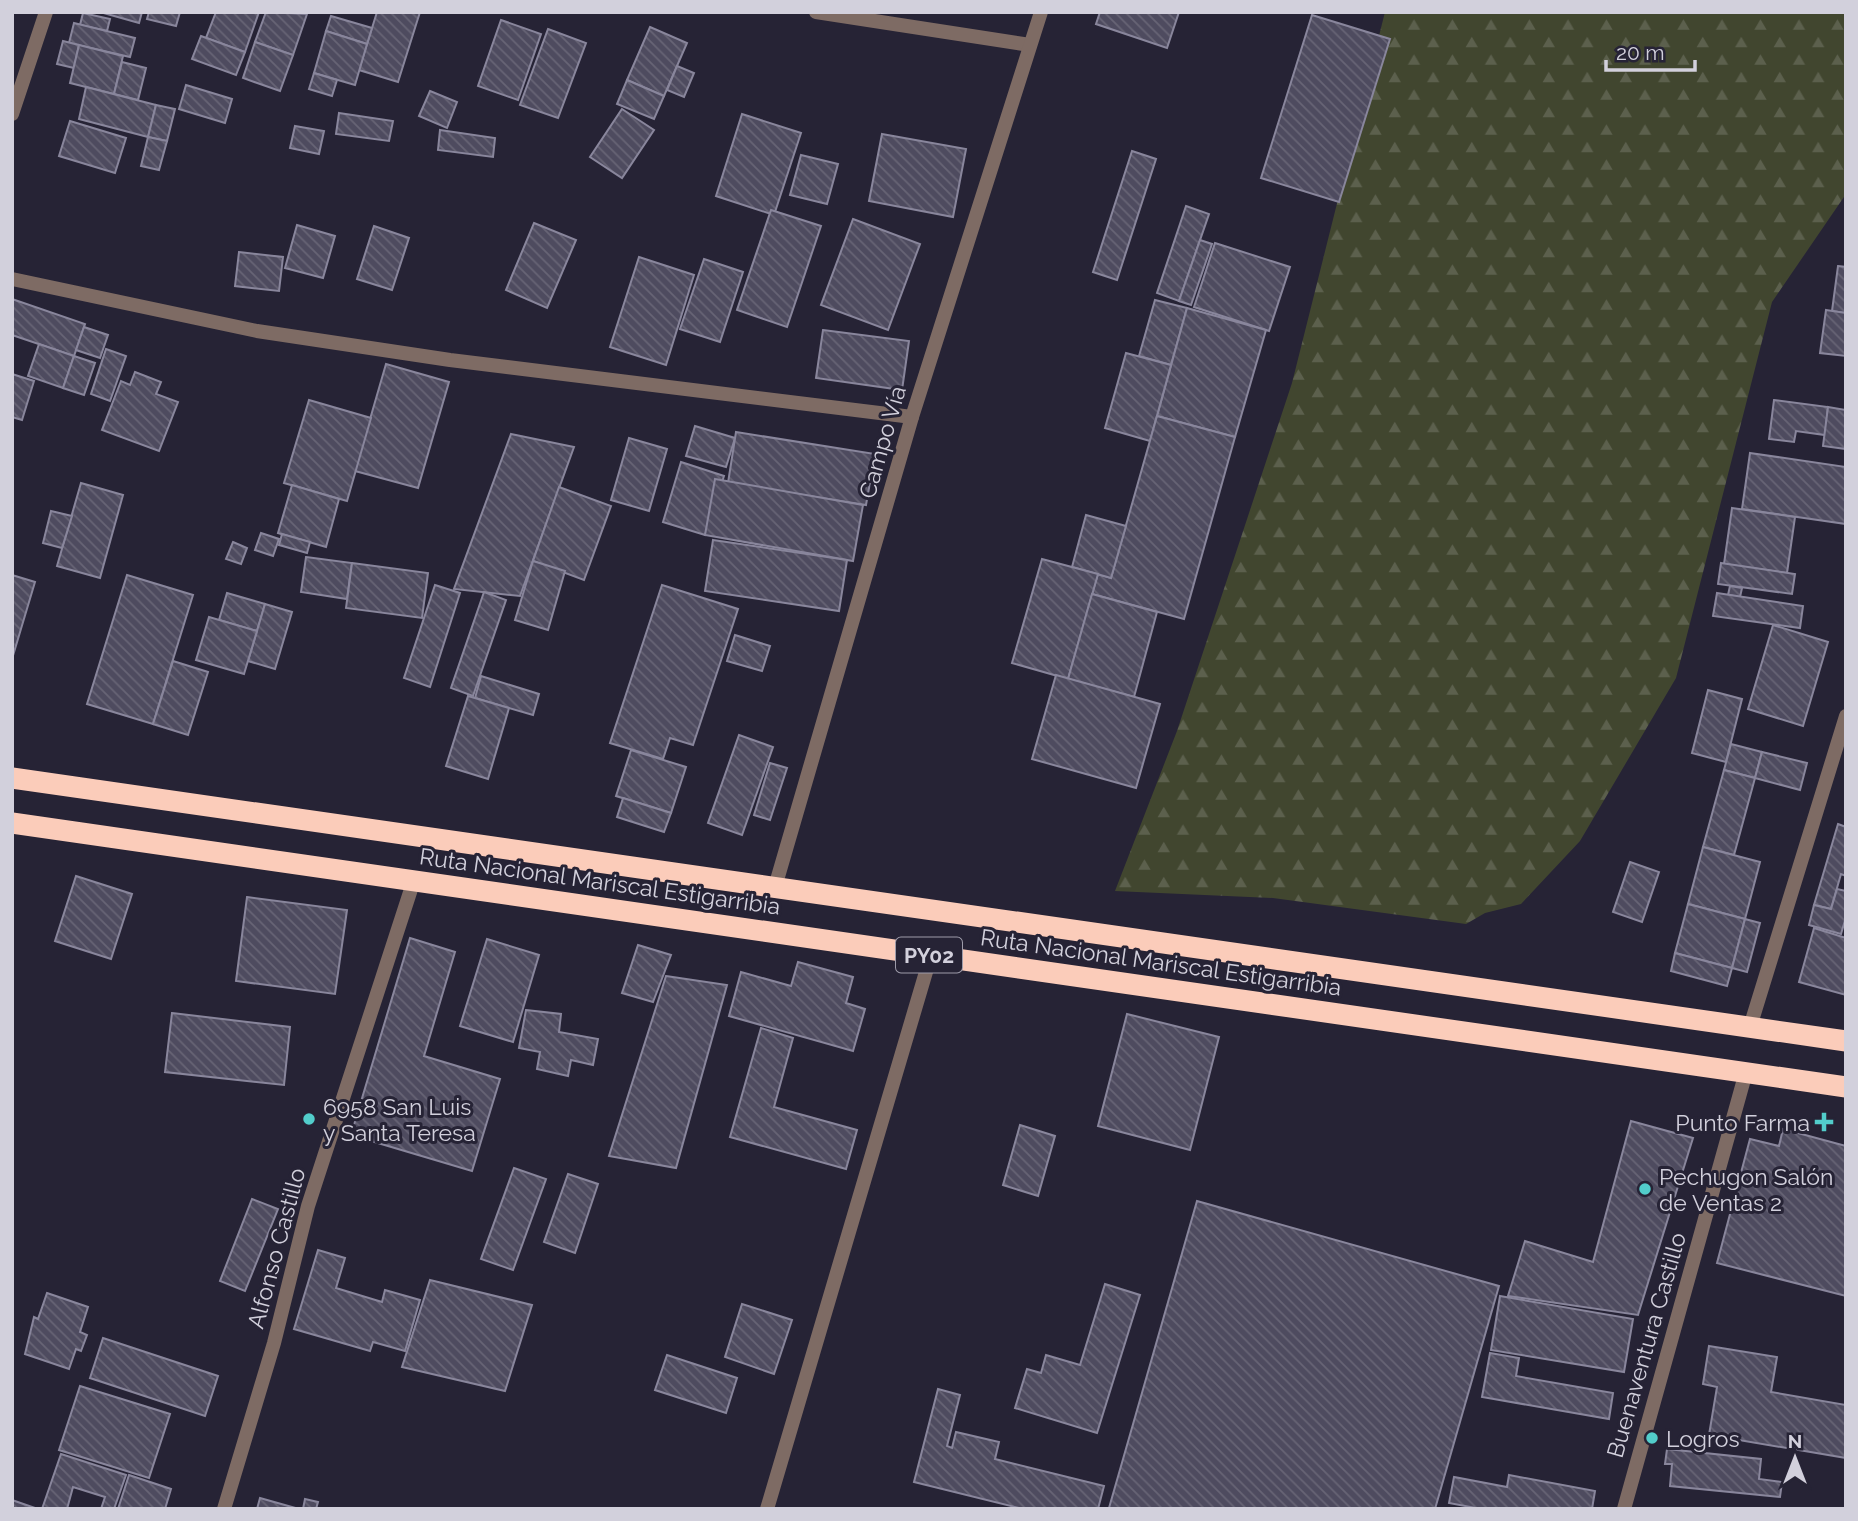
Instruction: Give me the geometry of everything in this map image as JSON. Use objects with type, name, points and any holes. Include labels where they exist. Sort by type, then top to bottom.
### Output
[{"type":"highway","name":"Ruta Nacional Mariscal Estigarribia","points":[[12,778],[1846,1041]]},
{"type":"highway","name":"Ruta Nacional Mariscal Estigarribia","points":[[12,823],[1846,1087]]},
{"type":"street","points":[[12,114],[46,12]]},
{"type":"street","points":[[816,12],[1030,45]]},
{"type":"street","name":"Campo Vía","points":[[775,887],[912,417],[1041,12]]},
{"type":"street","points":[[12,279],[257,331],[450,360],[912,417]]},
{"type":"street","points":[[1750,1027],[1846,716]]},
{"type":"street","name":"Alfonso Castillo","points":[[224,1509],[274,1343],[308,1206],[414,880]]},
{"type":"street","points":[[767,1509],[931,956]]},
{"type":"street","name":"Buenaventura Castillo","points":[[1624,1509],[1746,1072]]},
{"type":"green space","points":[[1385,12],[1846,12],[1846,194],[1772,302],[1676,678],[1580,841],[1521,904],[1485,913],[1466,924],[1273,898],[1115,891],[1177,731],[1292,383]]},
{"type":"building","points":[[100,12],[142,12],[139,23]]},
{"type":"building","points":[[149,12],[180,12],[176,26],[147,19]]},
{"type":"building","points":[[216,12],[259,12],[245,52],[206,38]]},
{"type":"building","points":[[266,12],[307,14],[293,55],[255,42]]},
{"type":"building","points":[[377,12],[420,12],[398,82],[359,70]]},
{"type":"building","points":[[1100,12],[1179,12],[1167,48],[1096,24]]},
{"type":"building","points":[[83,13],[110,19],[107,31],[80,25]]},
{"type":"building","points":[[1312,15],[1390,39],[1339,202],[1261,178]]},
{"type":"building","points":[[331,16],[372,28],[367,44],[326,31]]},
{"type":"building","points":[[501,20],[541,34],[518,100],[478,86]]},
{"type":"building","points":[[74,23],[135,38],[130,57],[69,43]]},
{"type":"building","points":[[650,27],[687,43],[664,96],[627,80]]},
{"type":"building","points":[[548,29],[586,43],[558,118],[520,105]]},
{"type":"building","points":[[326,31],[367,44],[355,85],[314,73]]},
{"type":"building","points":[[201,36],[245,52],[236,75],[192,59]]},
{"type":"building","points":[[63,41],[79,45],[74,68],[57,64]]},
{"type":"building","points":[[255,42],[293,55],[280,91],[243,78]]},
{"type":"building","points":[[79,45],[123,56],[114,94],[70,83]]},
{"type":"building","points":[[122,62],[146,68],[138,100],[114,94]]},
{"type":"building","points":[[677,66],[694,73],[684,97],[667,90]]},
{"type":"building","points":[[314,73],[337,80],[332,96],[309,89]]},
{"type":"building","points":[[627,80],[664,96],[654,119],[617,104]]},
{"type":"building","points":[[186,85],[232,99],[225,123],[179,109]]},
{"type":"building","points":[[86,87],[156,105],[148,137],[79,119]]},
{"type":"building","points":[[430,91],[457,102],[447,128],[419,116]]},
{"type":"building","points":[[156,105],[175,109],[167,141],[148,137]]},
{"type":"building","points":[[622,109],[654,130],[622,178],[590,157]]},
{"type":"building","points":[[339,113],[393,121],[389,141],[336,134]]},
{"type":"building","points":[[742,114],[801,133],[774,215],[716,196]]},
{"type":"building","points":[[70,121],[126,138],[115,173],[59,156]]},
{"type":"building","points":[[295,126],[324,131],[319,154],[290,148]]},
{"type":"building","points":[[440,130],[495,138],[493,157],[438,150]]},
{"type":"building","points":[[882,134],[966,149],[953,217],[869,201]]},
{"type":"building","points":[[148,137],[167,141],[159,170],[141,166]]},
{"type":"building","points":[[1132,151],[1156,159],[1117,280],[1093,272]]},
{"type":"building","points":[[801,155],[838,164],[827,204],[790,195]]},
{"type":"building","points":[[1186,206],[1209,214],[1179,301],[1157,293]]},
{"type":"building","points":[[771,210],[821,226],[787,327],[737,310]]},
{"type":"building","points":[[853,219],[920,244],[888,330],[821,305]]},
{"type":"building","points":[[534,223],[576,240],[547,308],[506,290]]},
{"type":"building","points":[[297,225],[335,236],[323,278],[285,268]]},
{"type":"building","points":[[374,226],[409,238],[392,290],[357,279]]},
{"type":"building","points":[[1200,240],[1212,244],[1191,305],[1179,301]]},
{"type":"building","points":[[1215,243],[1290,267],[1269,331],[1194,307]]},
{"type":"building","points":[[239,252],[283,257],[279,291],[235,286]]},
{"type":"building","points":[[639,257],[694,275],[666,365],[610,347]]},
{"type":"building","points":[[704,259],[743,272],[720,342],[680,329]]},
{"type":"building","points":[[1838,266],[1846,267],[1845,313],[1832,311]]},
{"type":"building","points":[[12,299],[85,324],[74,356],[12,335]]},
{"type":"building","points":[[1155,300],[1187,308],[1171,365],[1139,356]]},
{"type":"building","points":[[1187,308],[1266,330],[1235,437],[1157,416]]},
{"type":"building","points":[[1826,310],[1846,313],[1846,356],[1820,353]]},
{"type":"building","points":[[84,327],[108,335],[100,358],[76,350]]},
{"type":"building","points":[[823,330],[909,341],[902,390],[816,378]]},
{"type":"building","points":[[39,344],[74,356],[63,388],[28,376]]},
{"type":"building","points":[[106,349],[126,356],[110,401],[91,394]]},
{"type":"building","points":[[1126,353],[1171,365],[1150,441],[1105,428]]},
{"type":"building","points":[[74,356],[95,363],[84,395],[63,388]]},
{"type":"building","points":[[386,364],[449,382],[418,488],[355,471]]},
{"type":"building","points":[[135,372],[161,382],[156,394],[178,402],[159,451],[102,430],[121,381],[130,385]]},
{"type":"building","points":[[12,374],[34,381],[22,420],[12,417]]},
{"type":"building","points":[[309,400],[371,418],[347,501],[284,483]]},
{"type":"building","points":[[1774,400],[1828,407],[1825,435],[1796,431],[1794,442],[1769,439]]},
{"type":"building","points":[[1828,407],[1846,410],[1846,449],[1823,446]]},
{"type":"building","points":[[1157,416],[1235,437],[1184,619],[1092,594],[1098,574],[1111,578]]},
{"type":"building","points":[[695,426],[735,438],[726,467],[686,456]]},
{"type":"building","points":[[736,432],[875,454],[866,505],[728,483]]},
{"type":"building","points":[[511,434],[574,447],[520,596],[454,589]]},
{"type":"building","points":[[629,438],[667,449],[649,511],[611,500]]},
{"type":"building","points":[[1750,453],[1846,467],[1846,524],[1742,509]]},
{"type":"building","points":[[681,462],[724,476],[705,535],[663,522]]},
{"type":"building","points":[[715,479],[863,505],[853,561],[705,535]]},
{"type":"building","points":[[81,483],[123,495],[100,578],[57,566]]},
{"type":"building","points":[[292,485],[339,499],[326,547],[278,533]]},
{"type":"building","points":[[559,487],[611,506],[584,580],[533,561]]},
{"type":"building","points":[[1732,508],[1795,517],[1787,573],[1724,564]]},
{"type":"building","points":[[51,511],[72,516],[62,548],[43,543]]},
{"type":"building","points":[[1086,515],[1126,526],[1111,578],[1072,567]]},
{"type":"building","points":[[261,533],[279,539],[273,556],[255,550]]},
{"type":"building","points":[[282,534],[310,542],[307,553],[279,545]]},
{"type":"building","points":[[713,540],[847,560],[839,611],[705,591]]},
{"type":"building","points":[[233,542],[247,548],[241,564],[226,559]]},
{"type":"building","points":[[306,557],[352,563],[347,599],[301,592]]},
{"type":"building","points":[[1042,559],[1098,574],[1068,679],[1012,663]]},
{"type":"building","points":[[533,561],[565,571],[548,630],[515,620]]},
{"type":"building","points":[[352,563],[428,573],[422,618],[346,608]]},
{"type":"building","points":[[1721,563],[1795,574],[1792,594],[1718,584]]},
{"type":"building","points":[[12,575],[35,582],[12,659]]},
{"type":"building","points":[[127,575],[193,595],[153,724],[87,704]]},
{"type":"building","points":[[435,585],[460,593],[430,687],[404,678]]},
{"type":"building","points":[[662,585],[738,609],[693,745],[670,738],[663,759],[610,743]]},
{"type":"building","points":[[1730,586],[1742,588],[1740,597],[1728,595]]},
{"type":"building","points":[[484,592],[506,600],[473,696],[451,688]]},
{"type":"building","points":[[227,593],[265,604],[257,631],[219,620]]},
{"type":"building","points":[[1717,593],[1803,606],[1800,628],[1713,616]]},
{"type":"building","points":[[1092,594],[1157,612],[1134,697],[1068,679]]},
{"type":"building","points":[[265,604],[292,612],[275,669],[248,661]]},
{"type":"building","points":[[209,617],[257,631],[244,674],[196,660]]},
{"type":"building","points":[[1773,625],[1828,642],[1803,726],[1748,709]]},
{"type":"building","points":[[735,635],[770,646],[762,671],[727,661]]},
{"type":"building","points":[[173,661],[208,672],[188,735],[153,724]]},
{"type":"building","points":[[1056,675],[1160,704],[1136,788],[1032,759]]},
{"type":"building","points":[[481,676],[539,694],[533,715],[475,698]]},
{"type":"building","points":[[1708,690],[1742,699],[1726,762],[1692,753]]},
{"type":"building","points":[[468,696],[509,708],[488,779],[446,766]]},
{"type":"building","points":[[739,735],[773,747],[742,835],[708,823]]},
{"type":"building","points":[[1731,744],[1762,752],[1755,778],[1724,770]]},
{"type":"building","points":[[631,750],[686,767],[671,813],[616,796]]},
{"type":"building","points":[[1762,752],[1807,763],[1800,790],[1755,778]]},
{"type":"building","points":[[770,763],[787,768],[770,820],[754,815]]},
{"type":"building","points":[[1724,770],[1755,778],[1734,855],[1703,847]]},
{"type":"building","points":[[623,798],[671,813],[664,832],[617,817]]},
{"type":"building","points":[[1838,824],[1846,827],[1846,876],[1841,874],[1831,909],[1814,905]]},
{"type":"building","points":[[1703,847],[1760,862],[1745,919],[1688,904]]},
{"type":"building","points":[[1630,862],[1659,872],[1642,922],[1613,912]]},
{"type":"building","points":[[76,876],[132,894],[111,959],[55,941]]},
{"type":"building","points":[[1837,889],[1846,891],[1846,917],[1841,934],[1809,925],[1814,905],[1831,909]]},
{"type":"building","points":[[247,897],[347,910],[335,994],[236,981]]},
{"type":"building","points":[[1688,904],[1745,919],[1732,968],[1675,953]]},
{"type":"building","points":[[1745,919],[1760,923],[1747,972],[1732,968]]},
{"type":"building","points":[[1814,928],[1846,938],[1846,995],[1799,982]]},
{"type":"building","points":[[410,938],[455,952],[424,1056],[500,1079],[472,1171],[351,1135]]},
{"type":"building","points":[[487,939],[539,955],[513,1042],[460,1026]]},
{"type":"building","points":[[638,945],[671,955],[653,1002],[622,993]]},
{"type":"building","points":[[1675,953],[1732,968],[1727,986],[1671,971]]},
{"type":"building","points":[[798,962],[853,977],[846,1003],[865,1009],[853,1051],[729,1016],[741,972],[791,986]]},
{"type":"building","points":[[666,976],[727,985],[676,1168],[609,1156]]},
{"type":"building","points":[[526,1010],[561,1014],[559,1032],[598,1039],[593,1065],[571,1060],[568,1076],[537,1069],[540,1052],[519,1048]]},
{"type":"building","points":[[172,1013],[290,1027],[284,1085],[165,1072]]},
{"type":"building","points":[[1127,1014],[1219,1037],[1190,1150],[1098,1126]]},
{"type":"building","points":[[761,1028],[793,1038],[774,1107],[857,1130],[846,1169],[730,1137]]},
{"type":"building","name":"Pechugon Salón de Ventas 2","points":[[1631,1121],[1693,1138],[1638,1315],[1508,1296],[1525,1241],[1593,1262]]},
{"type":"building","points":[[1020,1125],[1055,1136],[1038,1196],[1003,1185]]},
{"type":"building","points":[[1783,1129],[1846,1146],[1846,1296],[1717,1263],[1750,1139],[1779,1146]]},
{"type":"building","points":[[514,1168],[546,1179],[513,1270],[481,1259]]},
{"type":"building","points":[[568,1174],[598,1184],[575,1253],[544,1242]]},
{"type":"building","points":[[252,1199],[278,1209],[245,1291],[220,1281]]},
{"type":"building","points":[[1197,1201],[1499,1286],[1435,1509],[1109,1508]]},
{"type":"building","points":[[318,1250],[345,1258],[336,1288],[382,1302],[385,1290],[420,1300],[405,1351],[373,1342],[370,1351],[294,1329]]},
{"type":"building","points":[[430,1280],[532,1305],[505,1391],[402,1367]]},
{"type":"building","points":[[1105,1284],[1140,1295],[1097,1433],[1015,1408],[1027,1369],[1041,1373],[1046,1355],[1080,1365]]},
{"type":"building","points":[[47,1293],[88,1307],[80,1332],[87,1335],[81,1351],[76,1349],[69,1369],[25,1354],[34,1317],[38,1319]]},
{"type":"building","points":[[1500,1296],[1633,1319],[1624,1372],[1491,1350]]},
{"type":"building","points":[[742,1304],[792,1320],[774,1374],[725,1357]]},
{"type":"building","points":[[103,1338],[218,1376],[205,1416],[90,1378]]},
{"type":"building","points":[[1709,1346],[1777,1357],[1771,1392],[1846,1405],[1846,1458],[1709,1435],[1717,1387],[1703,1384]]},
{"type":"building","points":[[1490,1353],[1519,1358],[1516,1376],[1613,1393],[1609,1419],[1482,1397]]},
{"type":"building","points":[[667,1355],[737,1378],[726,1413],[655,1390]]},
{"type":"building","points":[[80,1386],[170,1414],[149,1478],[59,1450]]},
{"type":"building","points":[[938,1389],[960,1395],[947,1446],[952,1448],[956,1432],[999,1442],[995,1459],[1104,1486],[1098,1509],[1023,1509],[914,1482]]},
{"type":"building","points":[[1667,1449],[1761,1459],[1759,1479],[1782,1482],[1780,1497],[1670,1486],[1672,1464],[1665,1464]]},
{"type":"building","points":[[61,1454],[126,1475],[114,1509],[101,1509],[105,1497],[73,1487],[67,1509],[42,1509]]},
{"type":"building","points":[[129,1475],[171,1489],[165,1509],[118,1509]]},
{"type":"building","points":[[1509,1475],[1595,1491],[1592,1509],[1481,1509],[1449,1503],[1454,1477],[1507,1487]]},
{"type":"building","points":[[260,1498],[299,1509],[257,1509]]},
{"type":"building","points":[[305,1499],[318,1502],[316,1509],[303,1509]]},
{"type":"building","points":[[12,1500],[35,1508],[35,1509],[12,1509]]},
{"type":"place","name":"6958 San Luis y Santa Teresa","points":[[309,1119]]},
{"type":"place","name":"Punto Farma","points":[[1824,1122]]},
{"type":"place","name":"Pechugon Salón de Ventas 2","points":[[1645,1189]]},
{"type":"place","name":"Logros","points":[[1652,1438]]}]
